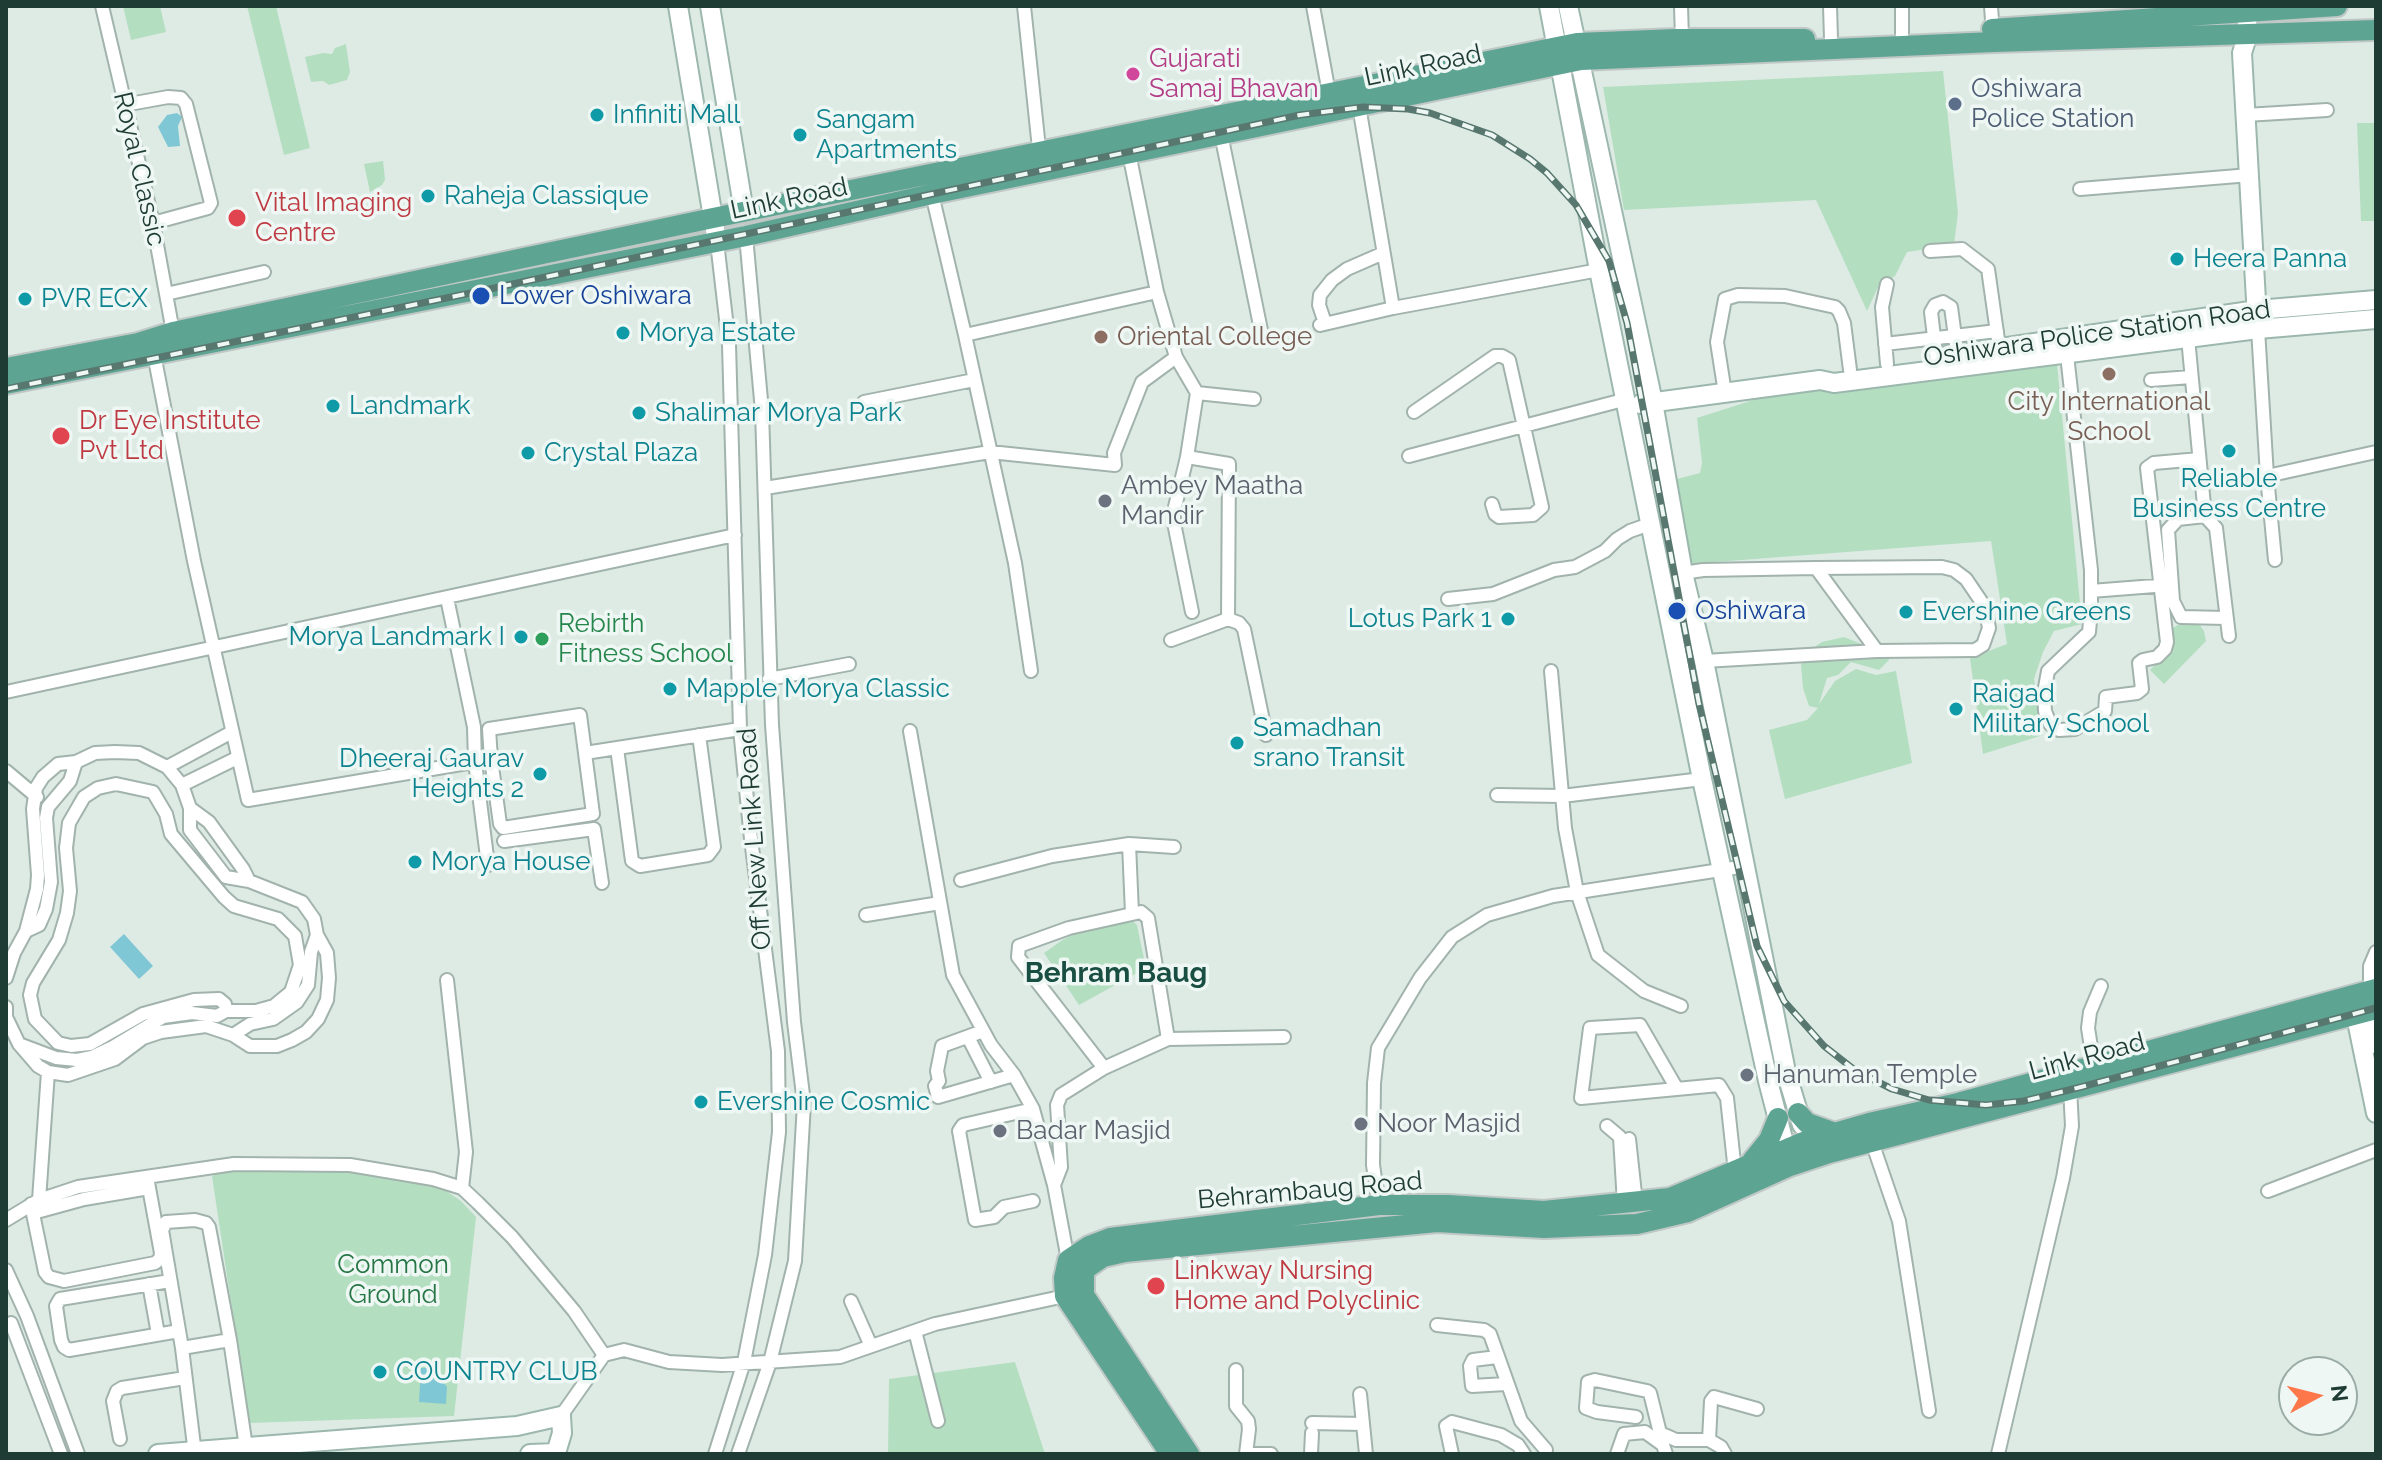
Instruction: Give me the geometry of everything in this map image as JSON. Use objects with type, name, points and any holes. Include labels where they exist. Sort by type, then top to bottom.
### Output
[{"type":"main road","points":[[678,6],[717,242]]},
{"type":"main road","points":[[710,6],[744,212]]},
{"type":"main road","points":[[1549,6],[1569,54],[1653,402],[1683,573],[1704,661],[1786,1072],[1788,1158],[1819,1142]]},
{"type":"main road","points":[[1568,6],[1569,54],[1599,270],[1702,779],[1722,868],[1788,1115],[1819,1142]]},
{"type":"main road","points":[[1569,54],[1993,36],[2239,9],[2337,6]]},
{"type":"main road","points":[[2239,9],[2258,329]]},
{"type":"main road","points":[[1569,54],[1682,39],[1993,36],[2241,41],[2376,30]]},
{"type":"main road","name":"Link Road","points":[[6,384],[152,346],[173,332],[744,212],[1040,162],[1129,153],[1569,54]]},
{"type":"main road","name":"Link Road","points":[[6,368],[152,346],[717,242],[932,194],[1040,162],[1329,93],[1370,97]]},
{"type":"main road","name":"Off New Link Road","points":[[744,212],[746,236]]},
{"type":"main road","points":[[2370,300],[2371,319]]},
{"type":"main road","name":"Oshiwara Police Station Road","points":[[2066,346],[2257,310],[2370,300]]},
{"type":"main road","name":"Oshiwara Police Station Road","points":[[1820,380],[1831,372],[1999,347],[2188,338],[2371,319]]},
{"type":"main road","name":"Oshiwara Police Station Road","points":[[1628,402],[1653,402],[1820,380],[1834,383],[1936,355]]},
{"type":"main road","points":[[2366,1000],[2376,1044]]},
{"type":"main road","points":[[2366,1000],[2376,1113]]},
{"type":"main road","name":"Link Road","points":[[1819,1142],[2094,1066],[2366,1000]]},
{"type":"main road","name":"Link Road","points":[[1819,1142],[1872,1142],[2070,1088],[2366,1000]]},
{"type":"main road","points":[[1788,1115],[1807,1123],[1819,1142]]},
{"type":"main road","points":[[1741,1169],[1788,1115]]},
{"type":"main road","name":"Behrambaug Road","points":[[1076,1265],[1089,1246],[1110,1238],[1379,1205],[1448,1205],[1544,1211],[1670,1198],[1741,1169],[1788,1158]]},
{"type":"main road","name":"Behrambaug Road","points":[[1076,1265],[1125,1252],[1437,1222],[1544,1228],[1637,1224],[1688,1212],[1788,1158]]},
{"type":"main road","points":[[1076,1265],[1064,1278],[1065,1296],[1170,1454]]},
{"type":"main road","points":[[1076,1265],[1084,1295],[1098,1319],[1189,1454]]},
{"type":"main road","points":[[158,1454],[246,1447],[362,1446],[517,1426],[561,1416],[563,1425],[557,1454],[533,1454]]},
{"type":"street","name":"Royal Classic","points":[[102,6],[153,223],[173,332]]},
{"type":"street","points":[[1024,6],[1040,162]]},
{"type":"street","points":[[1313,6],[1329,93]]},
{"type":"street","points":[[1681,6],[1682,39]]},
{"type":"street","points":[[1830,6],[1831,39]]},
{"type":"street","points":[[1902,6],[1902,38]]},
{"type":"street","points":[[1991,6],[1993,36]]},
{"type":"street","points":[[124,105],[168,97],[181,98],[186,104],[211,203],[208,208],[153,223]]},
{"type":"street","points":[[1370,97],[1393,308]]},
{"type":"street","points":[[2246,115],[2327,110]]},
{"type":"street","points":[[1221,134],[1263,340]]},
{"type":"street","points":[[1129,153],[1157,292],[1176,357],[1197,393],[1187,457],[1174,511],[1192,612]]},
{"type":"street","points":[[2080,189],[2250,175]]},
{"type":"street","points":[[932,194],[1015,563],[1031,671]]},
{"type":"street","name":"Off New Link Road","points":[[738,1454],[770,1362],[795,1261],[804,1103],[794,1022],[769,679],[762,411],[746,236]]},
{"type":"street","name":"Off New Link Road","points":[[715,1454],[744,1362],[765,1255],[779,1132],[778,1051],[740,729],[729,345],[717,242]]},
{"type":"street","points":[[1930,251],[1962,249],[1988,269],[1999,347]]},
{"type":"street","points":[[1379,255],[1347,269],[1332,280],[1320,295],[1323,324],[1599,270]]},
{"type":"street","points":[[166,294],[264,272]]},
{"type":"street","points":[[1887,284],[1882,307],[1887,364]]},
{"type":"street","points":[[965,335],[1157,292]]},
{"type":"street","points":[[1725,393],[1717,342],[1725,299],[1738,295],[1793,297],[1835,307],[1844,323],[1850,370]]},
{"type":"street","points":[[1885,344],[1936,355],[1931,312],[1935,305],[1943,302],[1951,307],[1957,353]]},
{"type":"street","points":[[2258,329],[2275,560]]},
{"type":"street","points":[[2188,338],[2205,516],[2216,528],[2229,636]]},
{"type":"street","points":[[152,346],[213,648],[248,800],[491,759]]},
{"type":"street","points":[[2066,346],[2091,591],[2089,632],[2048,671],[2044,693],[2045,711],[2050,724],[2059,730],[2075,729],[2105,711],[2106,697],[2137,693],[2142,689],[2139,663],[2160,655],[2167,642],[2168,530],[2178,519],[2205,516]]},
{"type":"street","points":[[1414,412],[1495,356],[1509,360],[1542,507],[1533,515],[1499,517],[1492,504]]},
{"type":"street","points":[[765,488],[990,452],[1115,465],[1114,453],[1142,382],[1176,357]]},
{"type":"street","points":[[2151,380],[2191,377]]},
{"type":"street","points":[[864,402],[974,380]]},
{"type":"street","points":[[1197,393],[1254,399]]},
{"type":"street","points":[[1409,456],[1524,425],[1628,402]]},
{"type":"street","points":[[2267,476],[2376,452]]},
{"type":"street","points":[[1187,457],[1229,464],[1228,619]]},
{"type":"street","points":[[2199,459],[2154,463],[2147,468],[2166,585],[2181,617],[2226,618]]},
{"type":"street","points":[[1448,599],[1493,594],[1554,570],[1575,567],[1605,551],[1630,531],[1650,524]]},
{"type":"street","points":[[6,692],[735,535]]},
{"type":"street","points":[[1683,573],[1703,570],[1942,567],[1954,570],[1966,579],[1985,607],[1989,628],[1983,645],[1975,650],[1877,651],[1704,661]]},
{"type":"street","points":[[1816,568],[1877,651]]},
{"type":"street","points":[[2091,591],[2166,585]]},
{"type":"street","points":[[447,598],[474,727],[475,762],[488,865]]},
{"type":"street","points":[[1171,640],[1228,619],[1239,623],[1244,629],[1266,735]]},
{"type":"street","points":[[769,679],[849,664]]},
{"type":"street","points":[[1551,671],[1565,828],[1577,892],[1598,955],[1644,991],[1681,1006]]},
{"type":"street","points":[[593,814],[503,828],[500,824],[489,729],[580,715],[593,814],[594,829],[602,883]]},
{"type":"street","points":[[585,753],[740,729]]},
{"type":"street","points":[[910,731],[953,975],[983,1031],[1033,1109],[1076,1265]]},
{"type":"street","points":[[167,767],[232,732]]},
{"type":"street","points":[[617,748],[632,861],[640,866],[708,855],[714,847],[699,735]]},
{"type":"street","points":[[6,978],[14,953],[26,931],[38,875],[34,794],[43,777],[58,764],[76,762],[95,753],[127,752],[139,753],[167,767],[182,785],[190,808],[190,830],[226,877],[249,881],[302,902],[314,919],[317,935],[327,953],[329,978],[327,1000],[318,1019],[306,1032],[277,1046],[250,1046],[233,1035],[206,1026],[161,1032],[143,1038],[115,1059],[68,1075],[48,1072],[38,1066],[19,1044],[6,1017],[6,1007]]},
{"type":"street","points":[[182,785],[237,758]]},
{"type":"street","points":[[26,931],[39,925],[46,909],[51,882],[46,818],[48,807],[70,781],[76,762]]},
{"type":"street","points":[[6,771],[48,807]]},
{"type":"street","points":[[1497,795],[1562,796],[1702,779]]},
{"type":"street","points":[[19,1044],[56,1058],[77,1060],[113,1047],[163,1017],[192,1013],[217,1016],[226,1011],[256,1011],[283,1001],[291,992],[300,965],[295,936],[278,919],[234,906],[224,897],[171,834],[166,814],[153,792],[116,784],[98,788],[84,797],[69,823],[66,848],[70,891],[67,913],[59,940],[33,983],[30,995],[35,1019],[51,1025],[58,1043],[71,1046],[90,1044],[143,1014],[194,1000],[219,999],[225,1004],[226,1011]]},
{"type":"street","points":[[190,808],[209,822],[249,881]]},
{"type":"street","points":[[504,841],[594,829]]},
{"type":"street","points":[[1129,844],[1132,913]]},
{"type":"street","points":[[961,880],[1052,856],[1129,844],[1174,847]]},
{"type":"street","points":[[1379,1205],[1373,1165],[1374,1083],[1378,1048],[1420,978],[1452,937],[1487,915],[1553,896],[1746,866]]},
{"type":"street","points":[[866,915],[940,903]]},
{"type":"street","points":[[1104,1068],[1018,957],[1019,946],[1069,928],[1141,912],[1148,918],[1168,1039]]},
{"type":"street","points":[[233,1035],[250,1024],[273,1019],[297,1002],[308,985],[311,952],[317,935]]},
{"type":"street","points":[[2366,1000],[2370,966],[2376,952]]},
{"type":"street","points":[[447,980],[466,1152],[462,1188]]},
{"type":"street","points":[[2094,1066],[2088,1028],[2090,1012],[2101,986]]},
{"type":"street","points":[[1677,1089],[1640,1025],[1590,1028],[1581,1098],[1677,1089],[1719,1085],[1727,1098],[1741,1169]]},
{"type":"street","points":[[983,1031],[942,1046],[937,1071],[939,1081],[935,1086],[938,1097],[1014,1075]]},
{"type":"street","points":[[968,1037],[991,1082]]},
{"type":"street","points":[[1054,1185],[1060,1175],[1062,1156],[1058,1100],[1061,1095],[1104,1068],[1168,1039],[1284,1037]]},
{"type":"street","points":[[48,1072],[34,1206],[45,1272],[56,1280],[64,1281],[155,1263],[160,1259],[148,1182]]},
{"type":"street","points":[[1998,1454],[2063,1178],[2072,1126],[2070,1088]]},
{"type":"street","points":[[1033,1109],[963,1125],[959,1131],[975,1220],[994,1217],[1004,1207],[1033,1201]]},
{"type":"street","points":[[1607,1126],[1620,1137],[1630,1204]]},
{"type":"street","points":[[1629,1139],[1630,1204]]},
{"type":"street","points":[[1872,1142],[1899,1221],[1929,1411]]},
{"type":"street","points":[[2268,1191],[2376,1150]]},
{"type":"street","points":[[6,1220],[78,1187],[148,1182],[234,1164],[350,1165],[433,1179],[462,1188],[512,1237],[588,1328],[604,1355]]},
{"type":"street","points":[[195,1452],[170,1281],[163,1225],[166,1222],[195,1220],[209,1227],[246,1447]]},
{"type":"street","points":[[6,1270],[27,1316],[78,1454]]},
{"type":"street","points":[[170,1281],[60,1299],[56,1306],[61,1340],[69,1350],[179,1331]]},
{"type":"street","points":[[149,1284],[158,1334]]},
{"type":"street","points":[[561,1416],[604,1355],[624,1350],[669,1362],[722,1365],[840,1357],[935,1324],[1065,1296]]},
{"type":"street","points":[[851,1301],[871,1346]]},
{"type":"street","points":[[27,1316],[9,1324],[61,1454]]},
{"type":"street","points":[[1437,1325],[1484,1330],[1490,1334],[1521,1421],[1543,1453]]},
{"type":"street","points":[[915,1331],[938,1421]]},
{"type":"street","points":[[182,1348],[230,1340]]},
{"type":"street","points":[[1497,1357],[1473,1360],[1470,1366],[1472,1386],[1506,1384]]},
{"type":"street","points":[[1236,1370],[1236,1406],[1248,1421],[1248,1454],[1271,1454]]},
{"type":"street","points":[[120,1439],[113,1401],[117,1391],[185,1378]]},
{"type":"street","points":[[1636,1417],[1586,1408],[1588,1382],[1595,1380],[1647,1391],[1660,1433],[1676,1440],[1709,1440],[1721,1447],[1725,1454]]},
{"type":"street","points":[[1360,1394],[1366,1454]]},
{"type":"street","points":[[1709,1440],[1711,1401],[1714,1397],[1757,1409]]},
{"type":"street","points":[[1452,1454],[1446,1426],[1452,1422],[1501,1435],[1518,1445],[1524,1454]]},
{"type":"street","points":[[1311,1454],[1312,1428],[1363,1424]]},
{"type":"street","points":[[1617,1454],[1623,1436],[1634,1432],[1648,1433],[1663,1445],[1666,1454]]},
{"type":"green space","points":[[123,6],[160,6],[166,32],[131,40]]},
{"type":"green space","points":[[247,6],[276,6],[310,148],[284,155]]},
{"type":"green space","points":[[346,44],[350,72],[347,80],[329,85],[323,81],[311,82],[305,57],[332,54],[335,48]]},
{"type":"green space","points":[[1943,71],[1958,213],[1954,245],[1907,252],[1895,276],[1879,285],[1867,311],[1816,200],[1624,210],[1603,87]]},
{"type":"green space","points":[[2357,123],[2376,123],[2376,221],[2361,221]]},
{"type":"green space","points":[[383,161],[385,180],[370,192],[364,164]]},
{"type":"green space","points":[[2057,363],[2082,624],[2054,631],[2043,652],[2034,679],[2043,735],[1983,754],[1970,658],[2007,644],[1991,541],[1689,564],[1673,480],[1700,473],[1702,463],[1697,418],[1803,384]]},
{"type":"green space","points":[[2181,623],[2199,624],[2206,641],[2164,684],[2150,670],[2169,650],[2173,628]]},
{"type":"green space","points":[[1844,637],[1889,655],[1889,660],[1879,670],[1851,662],[1838,675],[1827,678],[1819,704],[1835,681],[1856,669],[1876,675],[1896,671],[1912,763],[1785,799],[1769,730],[1807,720],[1818,708],[1809,706],[1803,688],[1801,665],[1807,652],[1822,642]]},
{"type":"green space","points":[[1130,919],[1137,925],[1146,968],[1079,1005],[1044,953],[1095,924]]},
{"type":"green space","name":"Common Ground","points":[[233,1167],[349,1169],[433,1182],[461,1201],[476,1217],[454,1416],[249,1423],[212,1176]]},
{"type":"green space","points":[[1015,1362],[1045,1454],[888,1454],[889,1379]]},
{"type":"water","points":[[177,113],[182,117],[178,126],[180,146],[168,147],[158,127],[167,115]]},
{"type":"water","points":[[124,934],[153,966],[139,979],[110,947]]},
{"type":"water","points":[[421,1368],[433,1368],[447,1387],[446,1404],[419,1402]]},
{"type":"railway","points":[[6,389],[1300,115],[1363,107],[1430,113],[1492,135],[1547,173],[1576,205],[1609,261],[1627,323],[1699,704],[1757,946],[1784,1001],[1824,1046],[1856,1071],[1892,1089],[1929,1100],[1986,1105],[2024,1101],[2081,1087],[2376,1008]]},
{"type":"place","name":"Gujarati Samaj Bhavan","points":[[1133,74]]},
{"type":"place","name":"Oshiwara Police Station","points":[[1955,104]]},
{"type":"place","name":"Infiniti Mall","points":[[597,115]]},
{"type":"place","name":"Sangam Apartments","points":[[800,135]]},
{"type":"place","name":"Raheja Classique","points":[[428,196]]},
{"type":"place","name":"Vital Imaging Centre","points":[[237,218]]},
{"type":"place","name":"Heera Panna","points":[[2177,259]]},
{"type":"place","name":"Lower Oshiwara","points":[[481,296]]},
{"type":"place","name":"PVR ECX","points":[[25,299]]},
{"type":"place","name":"Morya Estate","points":[[623,333]]},
{"type":"place","name":"Oriental College","points":[[1101,337]]},
{"type":"place","name":"City International School","points":[[2109,374]]},
{"type":"place","name":"Landmark","points":[[333,406]]},
{"type":"place","name":"Shalimar Morya Park","points":[[639,413]]},
{"type":"place","name":"Dr Eye Institute Pvt Ltd","points":[[61,436]]},
{"type":"place","name":"Reliable Business Centre","points":[[2229,451]]},
{"type":"place","name":"Crystal Plaza","points":[[528,453]]},
{"type":"place","name":"Ambey Maatha Mandir","points":[[1105,501]]},
{"type":"place","name":"Oshiwara","points":[[1677,611]]},
{"type":"place","name":"Evershine Greens","points":[[1906,612]]},
{"type":"place","name":"Lotus Park 1","points":[[1508,619]]},
{"type":"place","name":"Morya Landmark I","points":[[521,637]]},
{"type":"place","name":"Rebirth Fitness School","points":[[542,639]]},
{"type":"place","name":"Mapple Morya Classic","points":[[670,689]]},
{"type":"place","name":"Raigad Military School","points":[[1956,709]]},
{"type":"place","name":"Samadhan srano Transit","points":[[1237,743]]},
{"type":"place","name":"Dheeraj Gaurav Heights 2","points":[[540,774]]},
{"type":"place","name":"Morya House","points":[[415,862]]},
{"type":"place","name":"Hanuman Temple","points":[[1747,1075]]},
{"type":"place","name":"Evershine Cosmic","points":[[701,1102]]},
{"type":"place","name":"Noor Masjid","points":[[1361,1124]]},
{"type":"place","name":"Badar Masjid","points":[[1000,1131]]},
{"type":"place","name":"Linkway Nursing Home and Polyclinic","points":[[1156,1286]]},
{"type":"place","name":"COUNTRY CLUB","points":[[380,1372]]},
{"type":"district","name":"Behram Baug","points":[[1116,974]]}]
